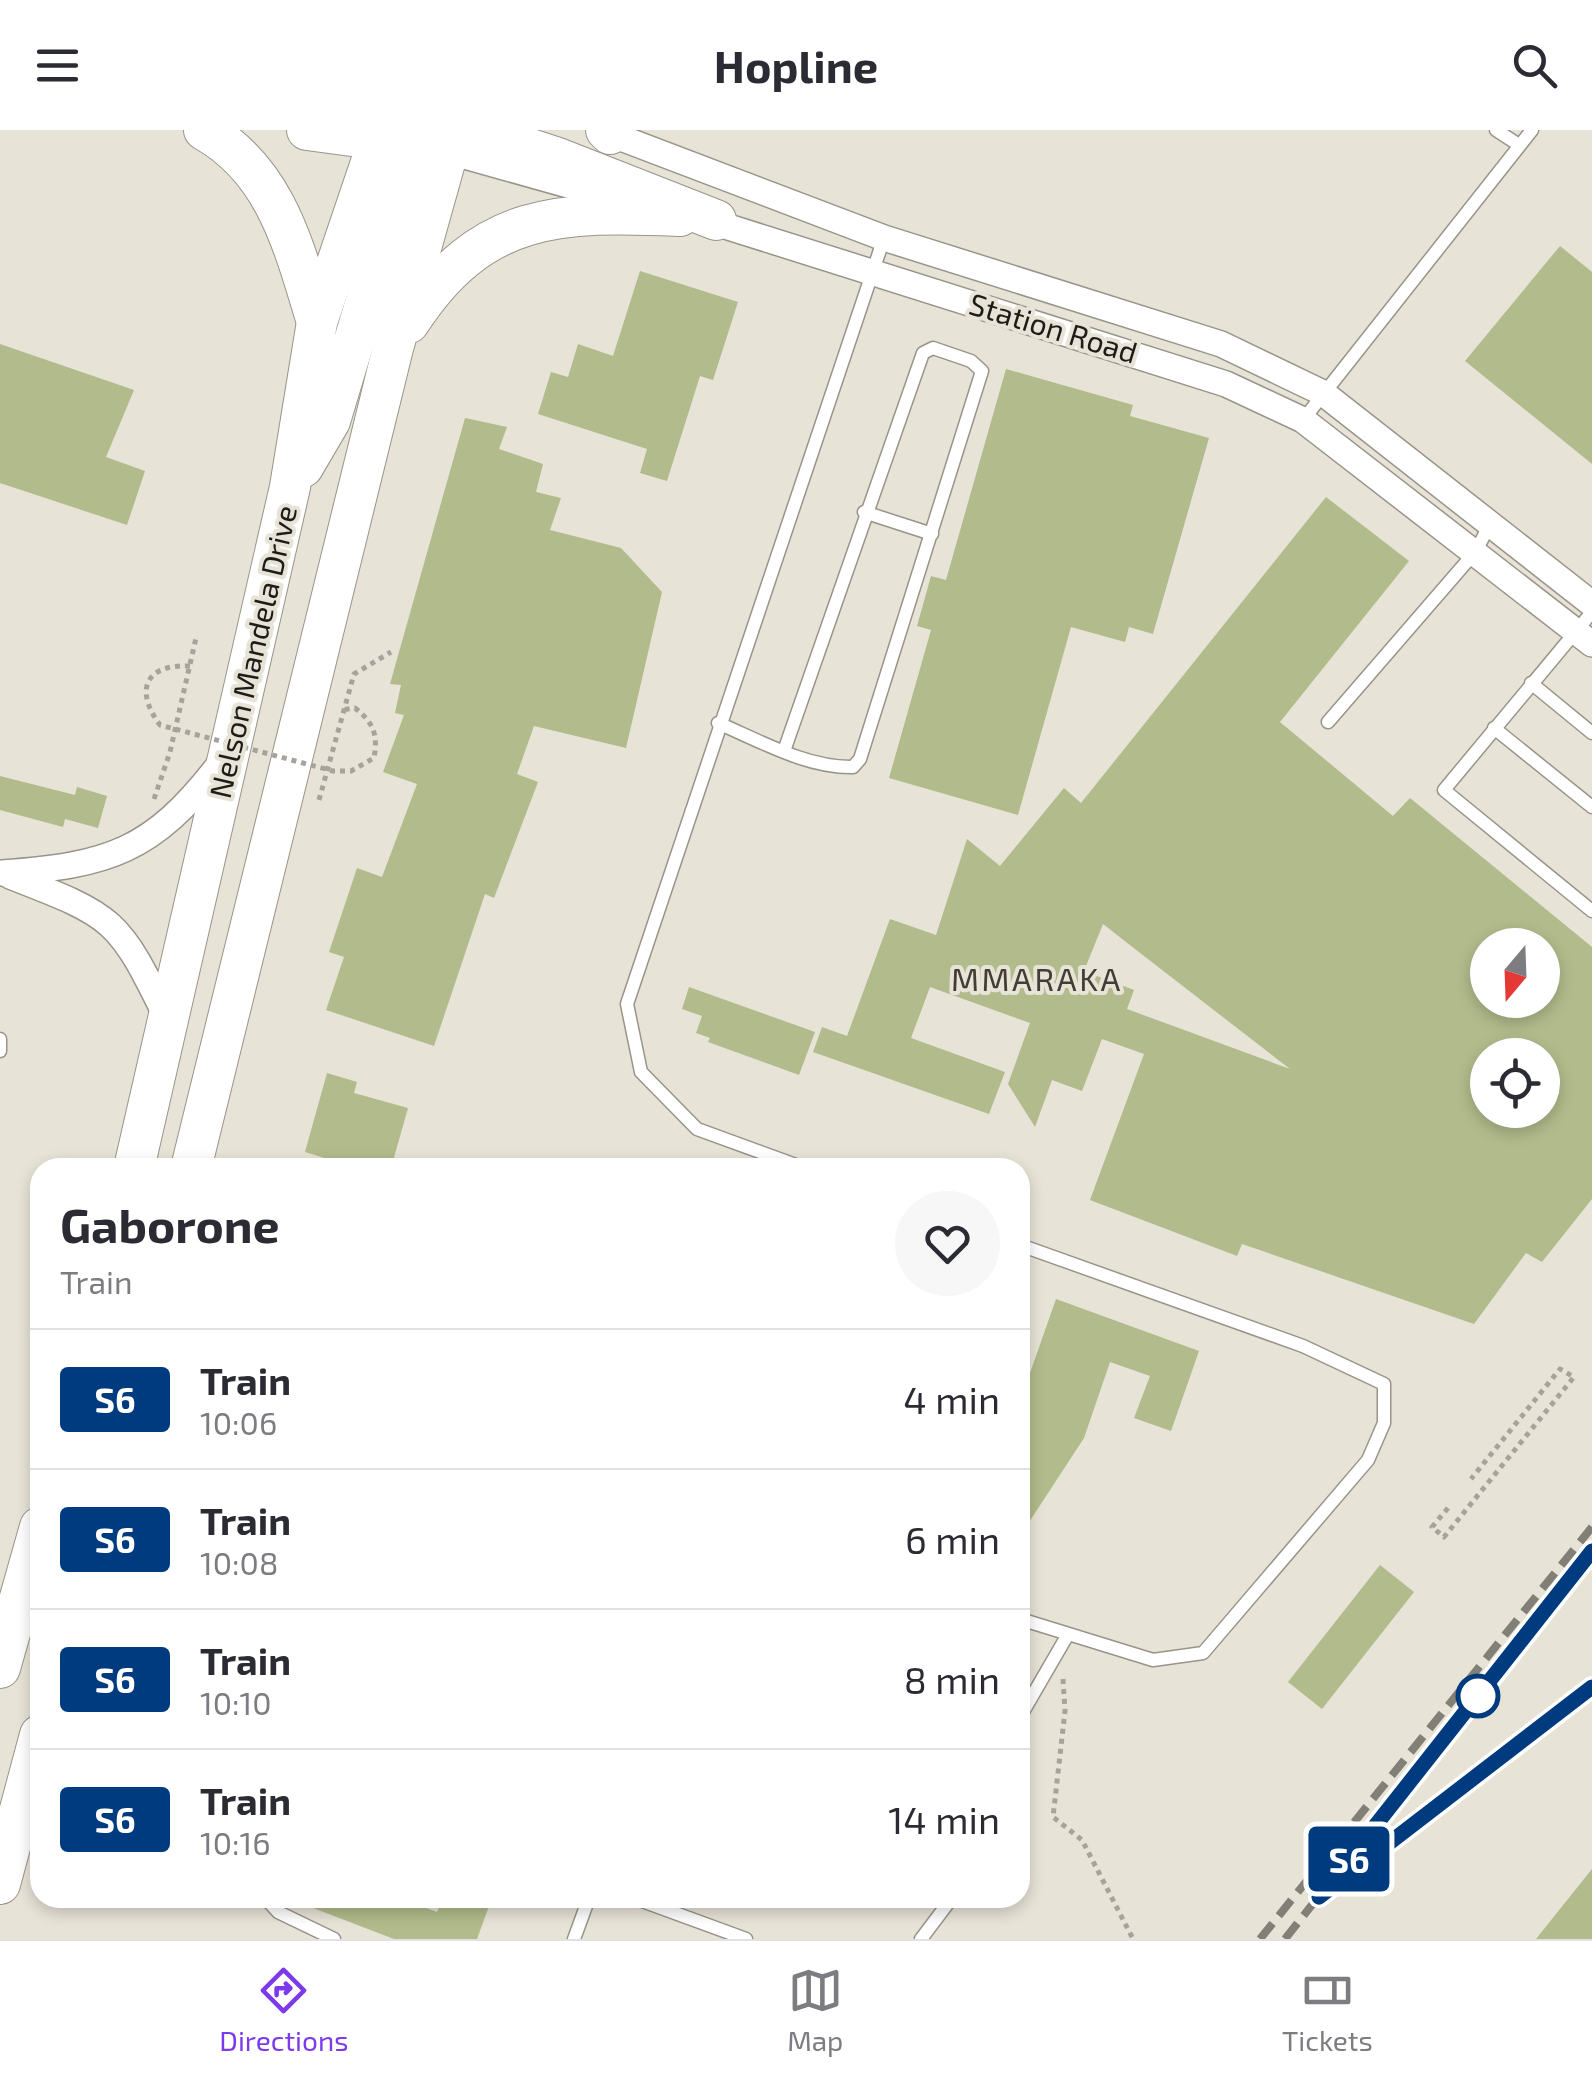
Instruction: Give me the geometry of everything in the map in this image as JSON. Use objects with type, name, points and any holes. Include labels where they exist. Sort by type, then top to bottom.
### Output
[{"type":"main road","points":[[204,130],[232,150],[276,203],[292,235],[317,322]]},
{"type":"main road","points":[[307,130],[420,134],[558,158],[698,218]]},
{"type":"main road","points":[[290,487],[330,421],[420,134]]},
{"type":"main road","name":"Nelson Mandela Drive","points":[[136,1158],[234,748],[290,487],[317,322],[420,134]]},
{"type":"main road","name":"Nelson Mandela Drive","points":[[195,1158],[393,348],[420,134]]},
{"type":"main road","points":[[393,348],[434,287],[470,255],[542,218],[585,212],[698,218]]},
{"type":"main road","points":[[204,1158],[206,1113]]},
{"type":"main road","points":[[0,1668],[30,1563]]},
{"type":"main road","points":[[0,1884],[30,1772]]},
{"type":"street","name":"Station Road","points":[[605,131],[884,238],[1221,344],[1324,393]]},
{"type":"street","name":"Station Road","points":[[698,218],[1226,384],[1304,420],[1476,552],[1587,629]]},
{"type":"street","points":[[1324,393],[1592,604]]},
{"type":"street","points":[[1,873],[68,868],[138,844],[183,812],[234,748]]},
{"type":"street","points":[[1,873],[72,900],[113,923],[124,935],[168,1020]]},
{"type":"lane","points":[[1496,130],[1519,146]]},
{"type":"lane","points":[[1304,420],[1532,130]]},
{"type":"lane","points":[[777,1158],[698,1129],[641,1072],[627,1004],[718,723],[884,238]]},
{"type":"lane","points":[[718,723],[784,752],[838,768],[853,767],[860,759],[982,371],[971,361],[933,348],[923,353],[864,512],[784,752]]},
{"type":"lane","points":[[864,512],[932,534]]},
{"type":"lane","points":[[1328,722],[1476,552],[1490,524]]},
{"type":"lane","points":[[1587,629],[1531,683],[1444,790],[1592,911]]},
{"type":"lane","points":[[1531,683],[1592,732]]},
{"type":"lane","points":[[1494,728],[1592,807]]},
{"type":"lane","points":[[0,1039],[0,1051]]},
{"type":"lane","points":[[1030,1249],[1303,1346],[1384,1384],[1384,1423],[1368,1460],[1203,1653],[1154,1660],[1030,1623]]},
{"type":"lane","points":[[1030,1700],[1068,1636]]},
{"type":"lane","points":[[274,1908],[334,1939]]},
{"type":"lane","points":[[574,1939],[586,1908]]},
{"type":"lane","points":[[661,1908],[746,1939]]},
{"type":"lane","points":[[921,1939],[944,1908]]},
{"type":"path","points":[[138,844],[170,752],[196,638]]},
{"type":"path","points":[[320,800],[354,674],[391,652]]},
{"type":"path","points":[[190,666],[168,665],[152,675],[144,692],[147,707],[160,725],[333,771],[351,771],[374,758],[378,737],[367,717],[355,708],[342,710]]},
{"type":"path","points":[[1448,1508],[1432,1526],[1444,1537],[1574,1377],[1560,1369],[1471,1479]]},
{"type":"path","points":[[1054,1659],[1065,1684],[1065,1711],[1053,1817],[1082,1840],[1133,1939]]},
{"type":"building","points":[[1560,246],[1592,272],[1592,464],[1465,361]]},
{"type":"building","points":[[640,271],[738,302],[713,380],[700,376],[667,481],[640,473],[647,449],[538,414],[551,372],[568,377],[578,344],[613,356]]},
{"type":"building","points":[[0,344],[134,390],[106,457],[145,471],[127,525],[0,483]]},
{"type":"building","points":[[1006,369],[1133,405],[1130,416],[1209,438],[1153,634],[1129,627],[1125,642],[1071,627],[1018,815],[889,778],[931,630],[917,626],[931,576],[946,580]]},
{"type":"building","points":[[465,418],[507,427],[499,449],[543,464],[536,492],[561,498],[550,530],[621,548],[662,592],[626,748],[534,726],[517,774],[538,782],[494,898],[485,894],[434,1046],[326,1010],[344,957],[329,952],[357,868],[382,877],[417,784],[383,772],[404,715],[395,713],[401,685],[390,684]]},
{"type":"building","points":[[1326,497],[1409,561],[1280,722],[1393,816],[1410,798],[1592,947],[1592,1199],[1542,1262],[1526,1253],[1474,1324],[1242,1244],[1237,1256],[1090,1200],[1144,1054],[1102,1039],[1082,1091],[1052,1080],[1035,1127],[1008,1084],[1030,1023],[930,987],[911,1038],[1005,1072],[989,1114],[813,1052],[822,1027],[847,1036],[890,919],[936,935],[967,839],[1000,866],[1064,788],[1081,803]],"holes":[[[1103,924],[1290,1069],[1127,1009],[1134,990],[1084,971]]]},
{"type":"building","points":[[0,776],[75,795],[77,787],[107,796],[98,828],[65,819],[63,827],[0,810]]},
{"type":"building","points":[[689,987],[815,1032],[799,1075],[708,1042],[710,1038],[696,1033],[702,1016],[682,1009]]},
{"type":"building","points":[[327,1073],[357,1082],[354,1093],[408,1108],[394,1158],[324,1158],[305,1152]]},
{"type":"building","points":[[1056,1299],[1199,1351],[1171,1431],[1134,1418],[1150,1376],[1110,1362],[1084,1438],[1030,1521],[1030,1373]]},
{"type":"building","points":[[1380,1565],[1414,1592],[1322,1709],[1288,1682]]},
{"type":"building","points":[[1592,1869],[1592,1939],[1536,1939]]},
{"type":"building","points":[[313,1908],[426,1908],[437,1912],[439,1908],[488,1908],[477,1939],[394,1939]]},
{"type":"railway","points":[[1260,1939],[1592,1527]]},
{"type":"railway","points":[[1285,1939],[1592,1551]]},
{"type":"railway","points":[[1347,1876],[1592,1687]]},
{"type":"train","name":"S6","points":[[1592,1551],[1319,1897],[1592,1687]]},
{"type":"district","name":"MMARAKA","points":[[1037,980]]}]
